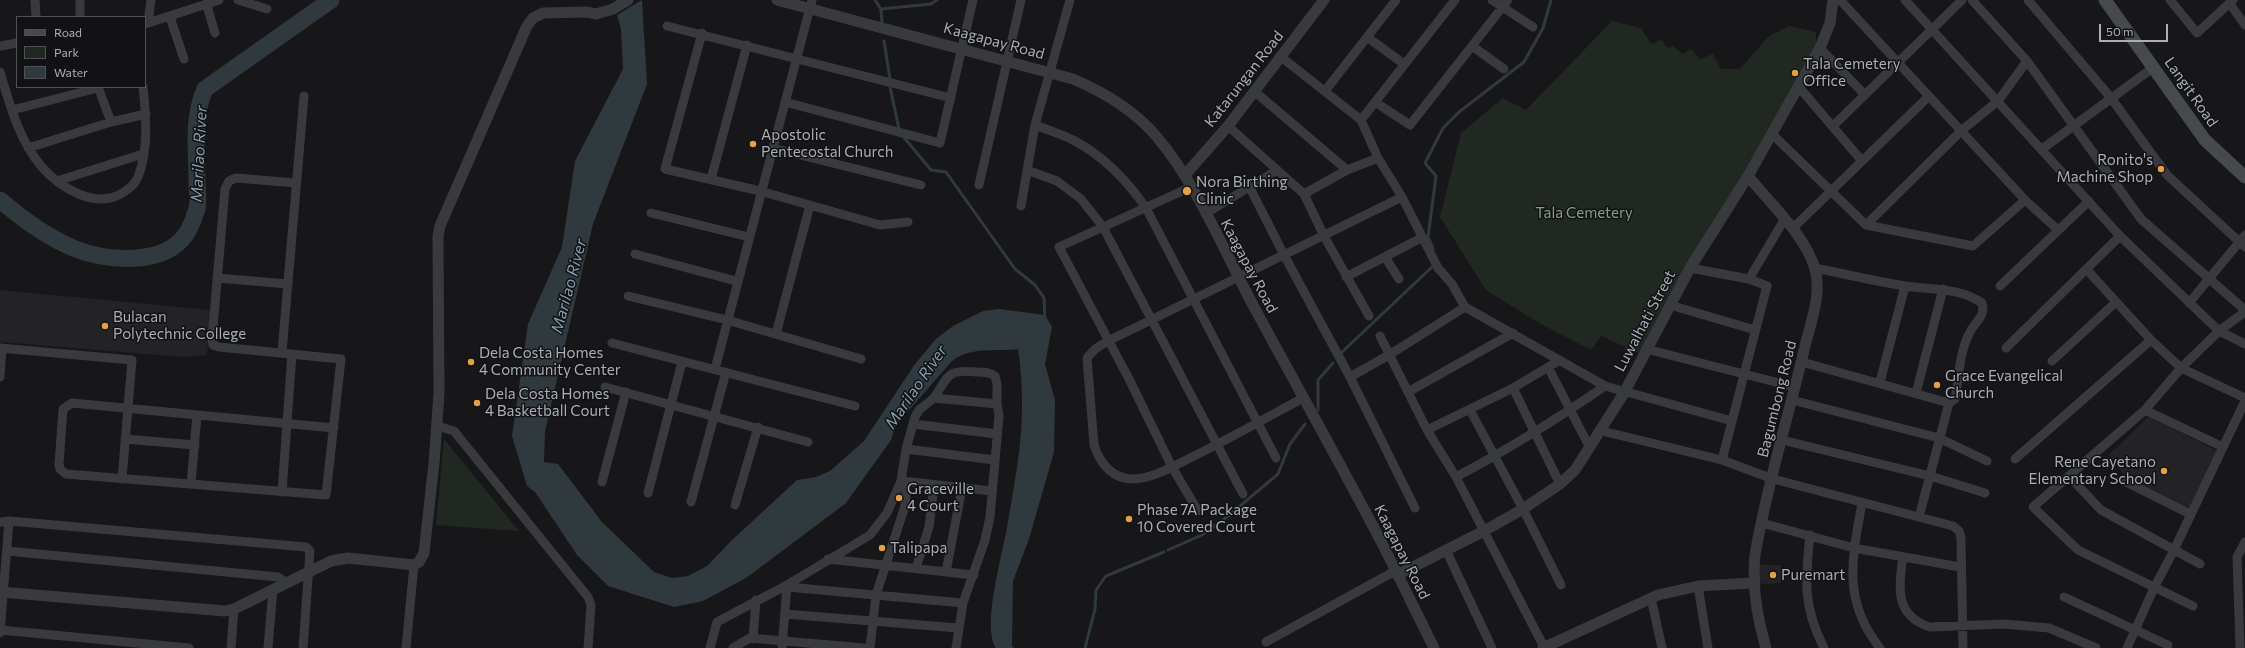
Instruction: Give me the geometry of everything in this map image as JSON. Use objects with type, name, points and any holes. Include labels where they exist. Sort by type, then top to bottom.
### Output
[{"type":"main road","name":"Langit Road","points":[[2104,0],[2154,67],[2205,140],[2245,177]]},
{"type":"street","points":[[35,0],[36,16]]},
{"type":"street","points":[[80,0],[80,16]]},
{"type":"street","points":[[151,0],[147,24],[207,6],[219,0]]},
{"type":"street","points":[[238,0],[267,9]]},
{"type":"street","points":[[2,592],[225,611],[234,609],[308,570],[330,561],[348,558],[414,565],[419,562],[424,553],[437,426],[438,236],[440,226],[527,26],[533,18],[542,13],[587,12],[593,9],[600,11],[613,9],[628,0]]},
{"type":"street","name":"Kaagapay Road","points":[[777,0],[811,4],[1073,79],[1100,90],[1124,105],[1157,137],[1185,175],[1238,278],[1396,573],[1434,648]]},
{"type":"street","points":[[785,102],[940,143],[973,0]]},
{"type":"street","points":[[979,185],[1006,60],[1021,0]]},
{"type":"street","points":[[1022,206],[1035,125],[1070,0]]},
{"type":"street","name":"Katarungan Road","points":[[1185,175],[1228,126],[1324,0]]},
{"type":"street","points":[[1325,91],[1396,0]]},
{"type":"street","points":[[1361,120],[1455,0]]},
{"type":"street","points":[[1492,0],[1505,4],[1533,27]]},
{"type":"street","name":"Luwalhati Street","points":[[1396,573],[1484,531],[1560,484],[1575,470],[1602,431],[1624,393],[1690,268],[1748,176],[1820,48],[1830,23],[1833,0]]},
{"type":"street","points":[[1840,0],[1928,97],[2025,200],[2058,230]]},
{"type":"street","points":[[1906,0],[2120,236],[2219,331],[2245,344]]},
{"type":"street","points":[[1833,126],[1896,62],[1962,0]]},
{"type":"street","points":[[1972,0],[2027,61],[2141,219],[2245,311],[2219,331],[2181,368],[2144,410],[2033,508],[2078,550],[2192,606]]},
{"type":"street","points":[[2028,0],[2111,98],[2167,175],[2242,245]]},
{"type":"street","points":[[2170,0],[2197,33],[2232,2],[2245,25]]},
{"type":"street","points":[[714,369],[736,281],[811,4]]},
{"type":"street","points":[[1375,102],[1410,125],[1505,4]]},
{"type":"street","points":[[207,6],[216,33]]},
{"type":"street","points":[[170,17],[184,59]]},
{"type":"street","points":[[667,26],[702,33],[747,46],[797,57],[951,98]]},
{"type":"street","points":[[702,33],[665,169],[760,191],[880,225],[908,222]]},
{"type":"street","points":[[1367,37],[1404,64]]},
{"type":"street","points":[[0,46],[16,43]]},
{"type":"street","points":[[710,179],[747,46]]},
{"type":"street","points":[[1472,46],[1504,69]]},
{"type":"street","points":[[1820,48],[1864,94]]},
{"type":"street","points":[[1280,56],[1361,120],[1378,158],[1402,197],[1421,238],[1438,268],[1452,284],[1465,307],[1605,386],[1624,393],[1732,421]]},
{"type":"street","points":[[1866,225],[1961,131],[1998,101],[2027,61]]},
{"type":"street","points":[[2042,149],[2154,67]]},
{"type":"street","points":[[0,72],[12,110],[28,148],[42,166],[57,181],[83,196],[96,199],[114,197],[130,188],[138,178],[143,154],[146,114],[143,88]]},
{"type":"street","points":[[1798,86],[1862,161]]},
{"type":"street","points":[[12,110],[94,88]]},
{"type":"street","points":[[98,88],[111,122]]},
{"type":"street","points":[[1254,91],[1347,170]]},
{"type":"street","points":[[282,352],[304,96]]},
{"type":"street","points":[[1792,230],[1830,191],[1928,97]]},
{"type":"street","points":[[28,148],[111,122],[146,114]]},
{"type":"street","points":[[1035,125],[1075,141],[1110,166],[1136,194],[1146,208],[1256,424],[1276,458]]},
{"type":"street","points":[[1228,126],[1304,194],[1324,236],[1369,316]]},
{"type":"street","points":[[1772,134],[1866,225],[1973,246],[2025,200]]},
{"type":"street","points":[[772,148],[922,185]]},
{"type":"street","points":[[57,181],[143,154]]},
{"type":"street","points":[[1304,194],[1347,170],[1378,158]]},
{"type":"street","points":[[1028,170],[1057,181],[1081,199],[1103,228],[1243,494]]},
{"type":"street","points":[[1205,214],[1250,188],[1277,170]]},
{"type":"street","name":"Bagumbong Road","points":[[1748,176],[1804,245],[1815,268],[1817,290],[1802,362],[1755,555],[1753,583],[1760,627],[1766,648]]},
{"type":"street","points":[[296,183],[236,178],[228,181],[224,189],[212,339],[213,345],[219,347],[341,359],[334,428],[326,495],[66,474],[60,469],[59,464],[63,410],[66,406],[72,404],[334,428]]},
{"type":"street","points":[[1191,187],[1059,247],[1172,467],[1198,511]]},
{"type":"street","points":[[1250,188],[1284,255],[1350,377],[1415,508]]},
{"type":"street","points":[[1303,398],[1172,467],[1142,478],[1130,479],[1113,474],[1102,464],[1094,445],[1087,363],[1089,354],[1108,341],[1402,197]]},
{"type":"street","points":[[2000,286],[2089,201]]},
{"type":"street","points":[[776,334],[810,205]]},
{"type":"street","points":[[651,213],[749,237]]},
{"type":"street","points":[[1749,279],[1784,220]]},
{"type":"street","points":[[2190,303],[2208,279],[2242,245],[2245,235]]},
{"type":"street","points":[[2006,348],[2120,236]]},
{"type":"street","points":[[1346,277],[1421,238]]},
{"type":"street","points":[[635,254],[736,281]]},
{"type":"street","points":[[1385,257],[1399,279]]},
{"type":"street","points":[[1690,268],[1749,279],[1767,286],[1722,460]]},
{"type":"street","points":[[1815,268],[1905,286],[1944,289],[1969,296],[1982,303],[1983,308],[1979,322],[1970,332],[1966,341],[1955,399],[1949,403],[1919,517]]},
{"type":"street","points":[[2087,270],[2151,340],[2181,368],[2245,398]]},
{"type":"street","points":[[217,278],[288,284]]},
{"type":"street","points":[[1880,382],[1905,286]]},
{"type":"street","points":[[1916,392],[1944,289]]},
{"type":"street","points":[[628,296],[727,320],[861,359]]},
{"type":"street","points":[[2052,361],[2116,302]]},
{"type":"street","points":[[1670,304],[1755,330]]},
{"type":"street","points":[[1350,377],[1389,355],[1465,307]]},
{"type":"street","points":[[1408,392],[1513,333]]},
{"type":"street","points":[[1380,336],[1427,430],[1456,476],[1543,648],[1651,598],[1698,586],[1753,583]]},
{"type":"street","points":[[2015,459],[2151,340]]},
{"type":"street","points":[[612,343],[855,406]]},
{"type":"street","points":[[0,377],[1,348],[132,360],[122,479]]},
{"type":"street","points":[[1646,350],[1744,373],[1795,388]]},
{"type":"street","points":[[282,492],[292,354]]},
{"type":"street","points":[[1427,430],[1513,388],[1560,360]]},
{"type":"street","points":[[648,493],[682,362]]},
{"type":"street","points":[[1802,362],[1916,392],[1949,403]]},
{"type":"street","points":[[1548,367],[1590,448]]},
{"type":"street","points":[[870,648],[876,595],[884,566],[905,506],[904,481],[906,449],[913,424],[919,410],[934,398],[947,377],[958,370],[983,372],[995,376],[997,384],[997,434],[992,491],[985,540],[963,603],[956,648]]},
{"type":"street","points":[[691,502],[726,372]]},
{"type":"street","points":[[1456,476],[1495,456],[1535,430],[1570,410],[1605,386]]},
{"type":"street","points":[[605,387],[808,442]]},
{"type":"street","points":[[1513,388],[1535,430],[1560,484]]},
{"type":"street","points":[[602,482],[626,392]]},
{"type":"street","points":[[934,398],[997,404]]},
{"type":"street","points":[[1792,400],[1939,438],[1987,461]]},
{"type":"street","points":[[2127,648],[2154,588],[2174,550],[2245,401]]},
{"type":"street","points":[[1470,410],[1523,508],[1561,585]]},
{"type":"street","points":[[2144,410],[2223,447]]},
{"type":"street","points":[[191,484],[197,415]]},
{"type":"street","points":[[913,424],[997,434]]},
{"type":"street","points":[[437,426],[454,431],[588,597],[591,605],[588,648]]},
{"type":"street","points":[[735,506],[758,428]]},
{"type":"street","points":[[1602,431],[1722,460],[1773,479],[1954,526],[1959,531],[1961,538],[1960,567],[1963,648]]},
{"type":"street","points":[[125,439],[194,445]]},
{"type":"street","points":[[1782,440],[1930,476],[1985,493]]},
{"type":"street","points":[[906,449],[995,460]]},
{"type":"street","points":[[2069,476],[2101,510],[2200,564]]},
{"type":"street","points":[[904,481],[992,491]]},
{"type":"street","points":[[710,648],[716,622],[756,600],[787,586],[828,559],[870,535],[887,513],[904,481]]},
{"type":"street","points":[[2126,482],[2190,514]]},
{"type":"street","points":[[916,568],[929,527],[934,485]]},
{"type":"street","points":[[946,572],[962,488]]},
{"type":"street","points":[[1862,503],[1854,548],[1852,587],[1855,604],[1870,635],[1880,648]]},
{"type":"street","points":[[189,648],[0,632],[2,592],[7,552],[5,522],[306,547],[310,551],[303,648]]},
{"type":"street","points":[[1762,522],[1854,548],[1960,567]]},
{"type":"street","points":[[1810,536],[1806,586],[1808,606],[1824,648]]},
{"type":"street","points":[[2240,648],[2237,557],[2245,542]]},
{"type":"street","points":[[1446,550],[1492,648]]},
{"type":"street","points":[[7,552],[278,577],[286,582]]},
{"type":"street","points":[[1903,557],[1899,579],[1902,604],[1910,616],[1919,624],[1930,627],[2004,624],[2049,628],[2096,648]]},
{"type":"street","points":[[828,559],[974,575]]},
{"type":"street","points":[[406,648],[414,565]]},
{"type":"street","points":[[1266,642],[1396,573]]},
{"type":"street","points":[[787,586],[963,603]]},
{"type":"street","points":[[782,645],[787,586]]},
{"type":"street","points":[[1698,586],[1708,648]]},
{"type":"street","points":[[268,648],[273,589]]},
{"type":"street","points":[[2064,597],[2168,645]]},
{"type":"street","points":[[1651,598],[1659,647]]},
{"type":"street","points":[[753,639],[756,600]]},
{"type":"street","points":[[231,648],[234,609]]},
{"type":"street","points":[[785,614],[958,628]]},
{"type":"street","points":[[732,648],[753,639],[782,645],[864,648]]},
{"type":"shaded area","name":"Bulacan Polytechnic College","points":[[0,290],[211,310],[207,355],[183,357],[0,342]]},
{"type":"shaded area","name":"Rene Cayetano Elementary School","points":[[2149,416],[2217,451],[2190,509],[2133,487],[2109,455]]},
{"type":"shaded area","points":[[1758,565],[1781,565],[1781,583],[1757,584]]},
{"type":"green space","name":"Tala Cemetery","points":[[1612,21],[1641,28],[1651,44],[1662,40],[1667,48],[1673,46],[1683,54],[1691,49],[1700,59],[1713,54],[1721,69],[1740,69],[1769,36],[1789,26],[1816,32],[1816,48],[1639,353],[1601,336],[1591,350],[1539,323],[1486,290],[1440,217],[1461,133],[1503,98],[1526,110]]},
{"type":"green space","points":[[444,439],[519,531],[436,525]]},
{"type":"water","points":[[642,0],[647,84],[593,224],[545,431],[544,462],[558,464],[602,522],[654,572],[672,578],[688,576],[707,566],[731,541],[797,480],[816,477],[830,471],[864,441],[915,364],[936,339],[953,326],[983,311],[999,309],[1045,315],[1052,327],[1045,364],[1055,400],[1054,452],[1029,539],[1013,581],[1012,646],[1014,648],[996,648],[992,637],[991,622],[995,586],[1016,476],[1020,442],[1022,400],[1018,349],[975,351],[959,356],[952,361],[896,425],[891,440],[846,503],[746,578],[703,601],[674,607],[608,586],[577,555],[535,492],[527,486],[512,436],[528,324],[562,247],[575,161],[623,69],[621,29],[617,15]]},
{"type":"waterway","name":"Marilao River","points":[[0,200],[25,220],[63,244],[101,256],[117,258],[149,256],[164,252],[176,245],[188,232],[197,209],[196,135],[198,111],[205,89],[331,0]]},
{"type":"waterway","points":[[875,0],[881,9],[882,23]]},
{"type":"waterway","points":[[881,9],[931,4],[937,0]]},
{"type":"waterway","points":[[1433,248],[1428,237],[1436,176],[1425,163],[1443,128],[1459,112],[1524,62],[1543,28],[1551,0]]},
{"type":"waterway","points":[[884,41],[890,79]]},
{"type":"waterway","points":[[890,87],[899,129]]},
{"type":"waterway","points":[[902,135],[931,170],[946,172],[1015,269],[1035,285],[1044,298],[1045,320]]},
{"type":"waterway","points":[[1341,353],[1433,266]]},
{"type":"waterway","points":[[1318,410],[1318,380],[1333,363]]},
{"type":"waterway","points":[[1168,550],[1202,535],[1227,517],[1278,474],[1290,444],[1305,424]]},
{"type":"waterway","points":[[1085,648],[1095,609],[1096,590],[1106,576],[1164,552]]},
{"type":"place","name":"Tala Cemetery Office","points":[[1795,73]]},
{"type":"place","name":"Apostolic Pentecostal Church","points":[[753,144]]},
{"type":"place","name":"Ronito's Machine Shop","points":[[2161,169]]},
{"type":"place","name":"Nora Birthing Clinic","points":[[1187,191]]},
{"type":"place","name":"Bulacan Polytechnic College","points":[[105,326]]},
{"type":"place","name":"Dela Costa Homes 4 Community Center","points":[[471,362]]},
{"type":"place","name":"Grace Evangelical Church","points":[[1937,385]]},
{"type":"place","name":"Dela Costa Homes 4 Basketball Court","points":[[477,403]]},
{"type":"place","name":"Rene Cayetano Elementary School","points":[[2164,471]]},
{"type":"place","name":"Graceville 4 Court","points":[[899,498]]},
{"type":"place","name":"Phase 7A Package 10 Covered Court","points":[[1129,519]]},
{"type":"place","name":"Talipapa","points":[[882,548]]},
{"type":"place","name":"Puremart","points":[[1773,575]]}]
